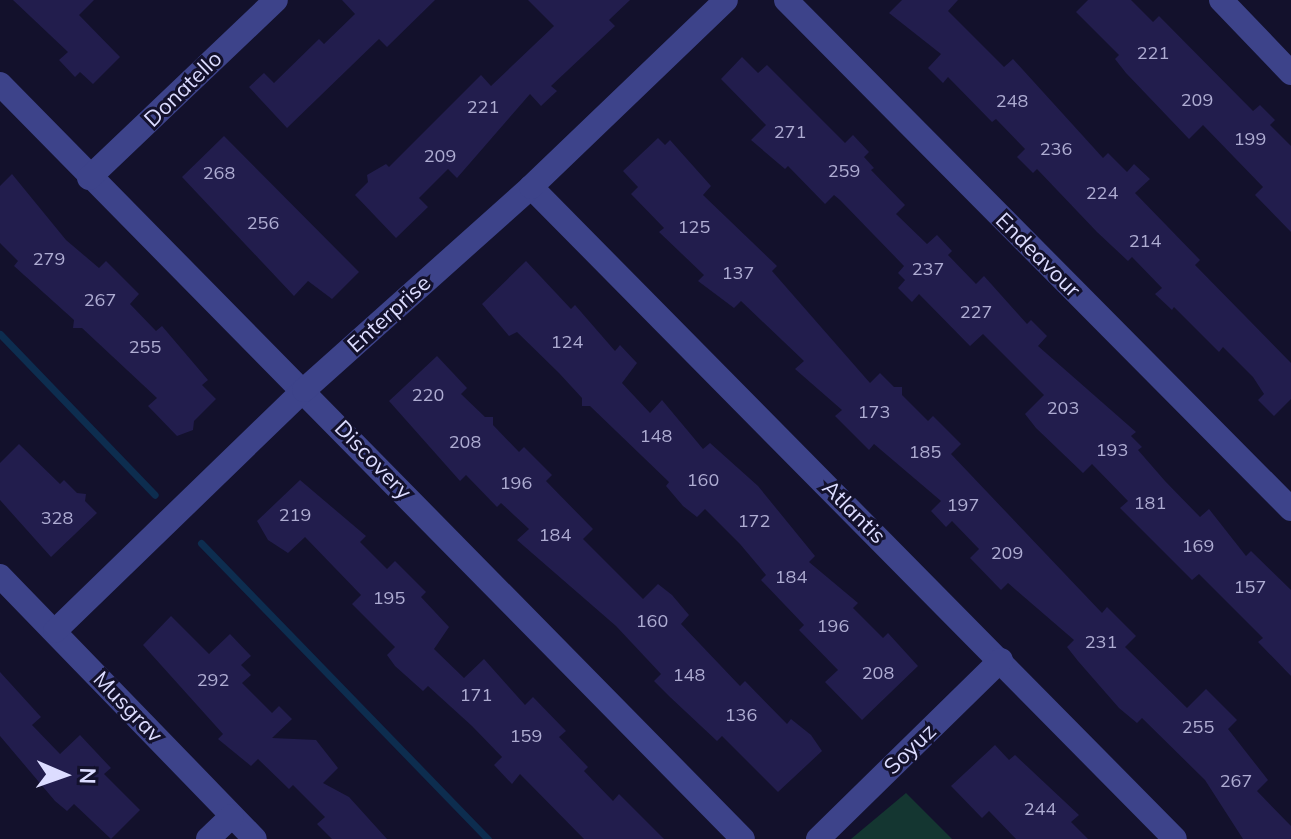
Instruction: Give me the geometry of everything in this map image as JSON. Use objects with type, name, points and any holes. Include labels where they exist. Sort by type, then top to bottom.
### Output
[{"type":"street","name":"Donatello","points":[[89,178],[276,0]]},
{"type":"street","name":"Enterprise","points":[[55,631],[304,390],[531,187],[726,0]]},
{"type":"street","name":"Endeavour","points":[[786,0],[1291,509]]},
{"type":"street","points":[[1221,0],[1291,73]]},
{"type":"street","name":"Discovery","points":[[0,84],[89,178],[304,390],[743,839]]},
{"type":"street","name":"Atlantis","points":[[531,187],[1175,839]]},
{"type":"street","name":"Musgrav","points":[[0,576],[255,839]]},
{"type":"street","name":"Soyuz","points":[[818,839],[1001,660]]},
{"type":"street","points":[[208,839],[232,816]]},
{"type":"green space","points":[[906,793],[952,839],[851,839]]},
{"type":"building","points":[[13,0],[94,0],[79,15],[120,57],[93,84],[80,72],[75,77],[59,60],[68,52]]},
{"type":"building","points":[[342,0],[435,0],[387,47],[379,39],[287,128],[249,87],[264,73],[274,83],[319,39],[324,44],[355,14]]},
{"type":"building","points":[[528,0],[630,0],[609,20],[615,26],[551,86],[557,91],[541,106],[530,94],[457,178],[448,169],[419,198],[428,207],[396,238],[355,195],[368,182],[367,175],[386,164],[389,167],[481,75],[491,86],[554,26]]},
{"type":"building","points":[[902,0],[958,0],[948,11],[1004,67],[1013,59],[1103,158],[1108,153],[1127,172],[1134,164],[1150,179],[1135,193],[1200,260],[1195,265],[1291,363],[1291,399],[1274,416],[1258,400],[1264,394],[1253,377],[1223,347],[1219,352],[1174,307],[1172,310],[1155,294],[1162,288],[1132,257],[1128,261],[1037,169],[1033,173],[1017,157],[1025,149],[996,119],[992,122],[948,77],[943,83],[928,68],[941,54],[889,13]]},
{"type":"building","points":[[1088,0],[1131,0],[1153,22],[1159,16],[1253,111],[1260,105],[1275,120],[1270,125],[1291,146],[1291,232],[1255,195],[1263,187],[1203,125],[1189,139],[1126,73],[1115,59],[1119,55],[1076,12]]},
{"type":"building","points":[[742,57],[758,73],[767,65],[845,143],[853,135],[869,152],[864,157],[874,168],[871,170],[905,205],[896,214],[927,244],[937,235],[952,251],[948,255],[976,284],[984,276],[1027,324],[1031,320],[1047,336],[1038,346],[1136,432],[1131,436],[1142,447],[1138,450],[1165,481],[1200,517],[1209,509],[1246,556],[1251,551],[1291,590],[1291,676],[1258,642],[1263,638],[1199,574],[1192,580],[1120,508],[1128,501],[1092,464],[1083,473],[1036,428],[1025,414],[1044,395],[983,334],[970,346],[919,294],[912,302],[898,288],[905,280],[898,273],[904,266],[840,200],[834,195],[825,204],[788,166],[785,169],[751,140],[766,125],[721,79]]},
{"type":"building","points":[[224,136],[359,272],[332,299],[308,281],[294,296],[182,177]]},
{"type":"building","points":[[658,138],[665,145],[670,140],[711,186],[703,195],[777,266],[772,271],[870,383],[880,373],[894,387],[902,387],[902,395],[928,421],[933,416],[961,444],[951,454],[1102,613],[1107,607],[1136,636],[1125,647],[1187,708],[1206,689],[1237,720],[1228,729],[1268,780],[1257,791],[1291,826],[1291,839],[1243,839],[1205,780],[1142,718],[1137,723],[1119,708],[1078,661],[1067,647],[1074,640],[1008,583],[1001,590],[970,558],[979,549],[952,521],[946,527],[931,511],[941,501],[874,444],[869,450],[835,416],[842,410],[795,369],[804,361],[741,301],[734,308],[698,281],[704,275],[659,232],[664,228],[631,194],[638,187],[623,171]]},
{"type":"building","points":[[12,174],[66,240],[99,268],[106,261],[139,294],[130,304],[156,331],[162,326],[208,380],[202,385],[216,399],[194,421],[193,430],[177,436],[148,406],[157,398],[82,328],[73,328],[74,320],[14,266],[18,261],[0,243],[0,186]]},
{"type":"building","points":[[526,261],[571,309],[575,305],[615,351],[620,345],[637,363],[622,383],[650,413],[662,400],[703,449],[710,443],[758,486],[815,556],[809,562],[858,603],[853,608],[883,638],[888,633],[918,666],[862,720],[825,682],[838,670],[799,630],[804,625],[761,580],[766,575],[740,544],[705,509],[697,517],[683,506],[666,486],[669,482],[590,406],[582,406],[582,398],[559,373],[517,332],[509,336],[482,304]]},
{"type":"building","points":[[437,356],[467,388],[461,394],[485,417],[493,417],[493,425],[519,452],[524,447],[552,475],[546,481],[593,529],[583,539],[643,599],[658,584],[672,595],[689,615],[681,624],[740,686],[745,681],[787,724],[791,719],[811,735],[822,751],[778,792],[722,736],[717,741],[654,681],[661,674],[616,626],[517,540],[529,529],[501,503],[497,507],[466,475],[460,481],[389,401]]},
{"type":"building","points":[[19,444],[60,484],[64,480],[77,493],[86,494],[85,501],[97,513],[51,557],[0,500],[0,463]]},
{"type":"building","points":[[300,480],[366,536],[360,542],[387,569],[395,561],[426,592],[421,597],[449,627],[434,649],[464,678],[484,659],[525,705],[533,697],[566,731],[559,737],[588,767],[584,771],[613,801],[619,794],[664,839],[584,839],[520,774],[512,784],[494,765],[502,757],[472,726],[428,686],[423,691],[395,666],[387,655],[395,647],[352,604],[361,595],[305,537],[288,553],[268,540],[257,521]]},
{"type":"building","points":[[171,616],[209,654],[230,634],[251,656],[241,665],[251,675],[242,683],[272,713],[279,706],[292,719],[272,738],[316,740],[338,768],[323,783],[349,797],[387,839],[332,839],[317,824],[325,817],[293,785],[289,789],[258,759],[251,766],[218,739],[223,734],[143,645]]},
{"type":"building","points":[[0,672],[41,717],[32,725],[60,754],[80,735],[111,768],[104,774],[140,810],[111,839],[74,804],[67,811],[55,801],[0,736]]},
{"type":"building","points":[[995,745],[1009,760],[1015,755],[1079,815],[1071,822],[1088,839],[1016,839],[989,811],[982,818],[951,786]]},
{"type":"waterway","points":[[0,334],[155,495]]},
{"type":"waterway","points":[[201,543],[488,839]]}]
